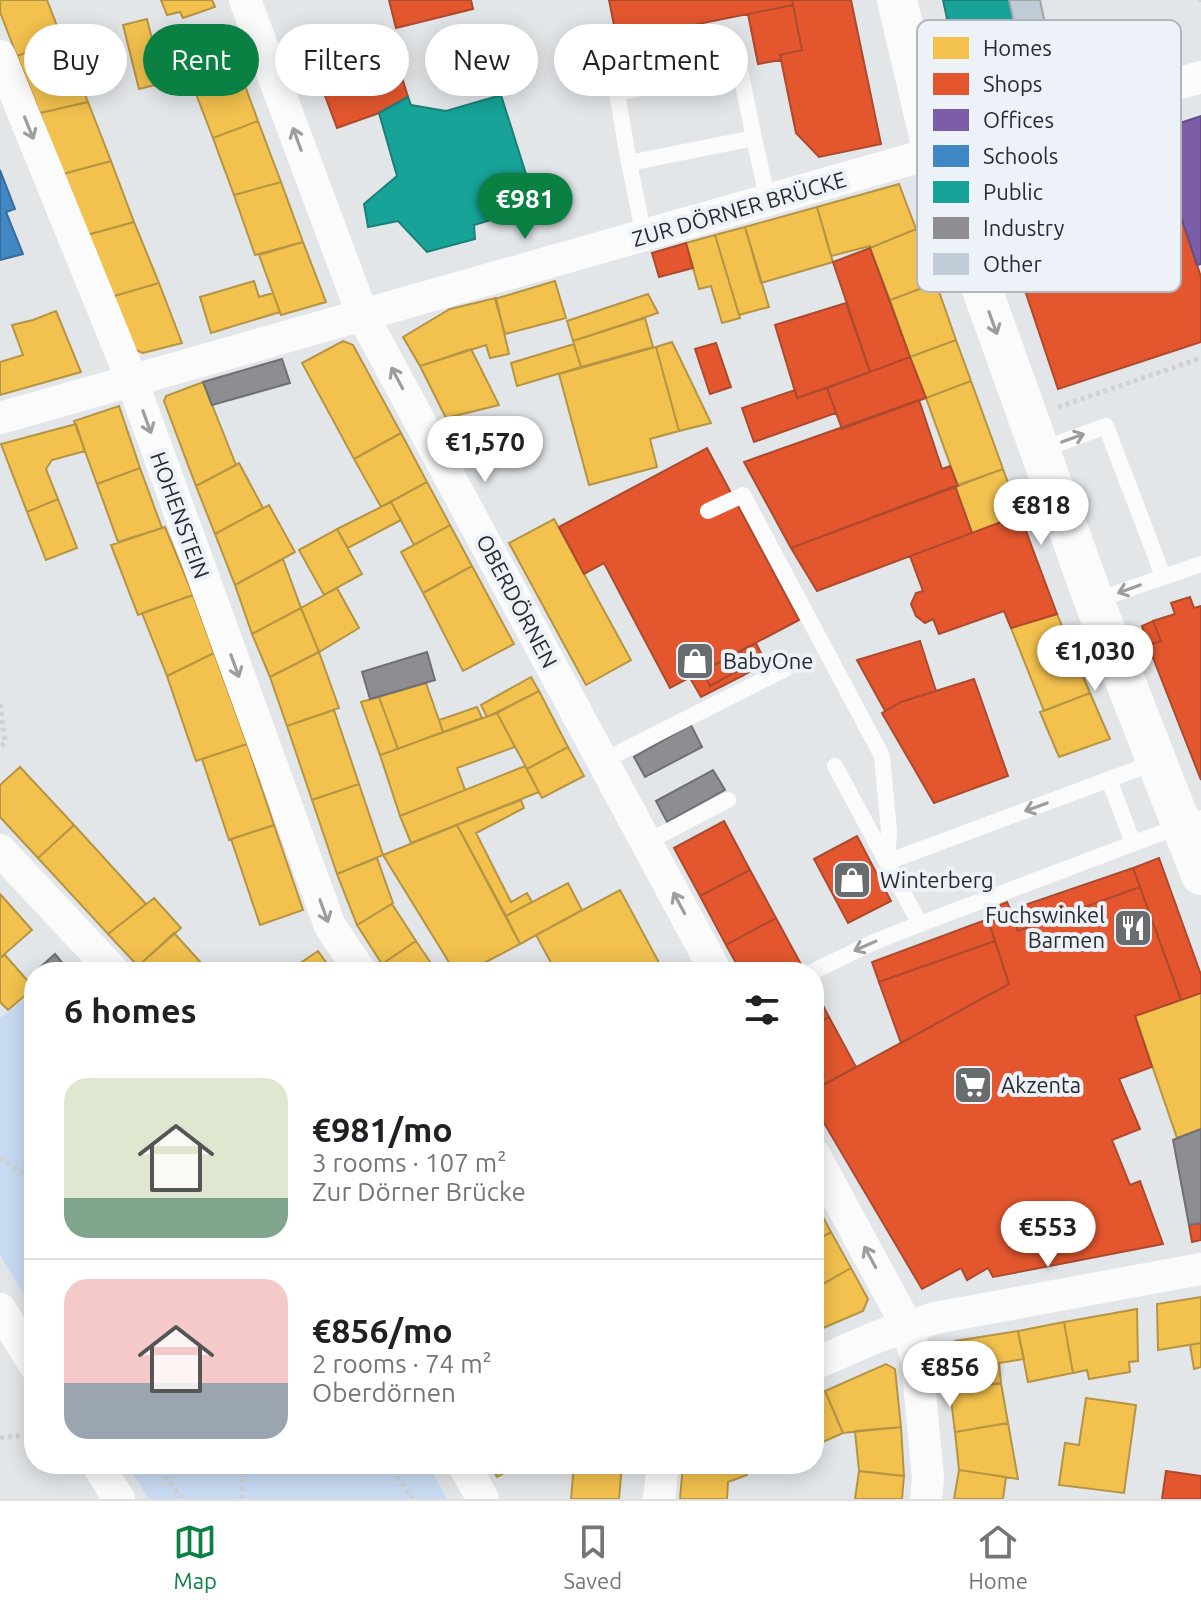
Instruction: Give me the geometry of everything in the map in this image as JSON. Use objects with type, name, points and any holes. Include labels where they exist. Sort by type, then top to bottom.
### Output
[{"type":"street","name":"OBERDÖRNEN","points":[[245,0],[363,316],[711,962]]},
{"type":"street","points":[[897,0],[917,85]]},
{"type":"street","name":"HOHENSTEIN","points":[[0,56],[131,378],[330,926],[354,962]]},
{"type":"street","name":"ZUR DÖRNER BRÜCKE","points":[[1181,83],[1201,77]]},
{"type":"street","name":"ZUR DÖRNER BRÜCKE","points":[[0,418],[131,378],[363,316],[917,158]]},
{"type":"street","points":[[982,292],[1156,762],[1191,821],[1201,875]]},
{"type":"street","points":[[0,850],[105,962]]},
{"type":"street","points":[[824,1172],[907,1326],[917,1361],[928,1478],[926,1499]]},
{"type":"street","points":[[824,1360],[907,1326],[935,1318],[1201,1269]]},
{"type":"street","points":[[0,1309],[24,1348]]},
{"type":"street","points":[[103,1474],[119,1499]]},
{"type":"street","points":[[469,1474],[483,1499]]},
{"type":"street","points":[[659,1499],[662,1474]]},
{"type":"lane","points":[[644,236],[617,93],[740,70],[768,201]]},
{"type":"lane","points":[[629,163],[754,138]]},
{"type":"lane","points":[[1033,434],[1106,426],[1163,576]]},
{"type":"lane","points":[[708,511],[743,495],[882,756],[889,831],[887,862]]},
{"type":"lane","points":[[1094,601],[1201,564]]},
{"type":"lane","points":[[603,761],[787,668]]},
{"type":"lane","points":[[887,862],[1156,762]]},
{"type":"lane","points":[[835,766],[920,924]]},
{"type":"lane","points":[[1109,780],[1133,843]]},
{"type":"lane","points":[[647,842],[728,800]]},
{"type":"lane","points":[[824,966],[864,946],[1191,821]]},
{"type":"path","points":[[1033,434],[1201,358]]},
{"type":"path","points":[[0,704],[5,743],[0,747]]},
{"type":"path","points":[[0,1158],[24,1173]]},
{"type":"path","points":[[0,1438],[24,1435]]},
{"type":"path","points":[[163,1474],[183,1499]]},
{"type":"path","points":[[242,1474],[242,1499]]},
{"type":"path","points":[[394,1474],[413,1499]]},
{"type":"shaded area","points":[[24,1000],[24,1295],[0,1255],[0,1018]]},
{"type":"shaded area","points":[[133,1474],[433,1474],[447,1499],[149,1499]]},
{"type":"building: Homes","points":[[0,0],[47,0],[56,24],[24,24],[24,53],[17,56],[0,12]]},
{"type":"building: Homes","points":[[161,0],[212,0],[215,7],[183,18],[180,12],[167,15]]},
{"type":"building: Homes","points":[[147,19],[148,24],[143,24],[143,88],[139,89],[127,41],[127,24]]},
{"type":"building: Homes","points":[[24,53],[24,73],[17,56]]},
{"type":"building: Homes","points":[[33,96],[86,96],[88,102],[40,113]]},
{"type":"building: Homes","points":[[197,96],[249,96],[258,121],[213,138]]},
{"type":"building: Homes","points":[[88,102],[111,161],[63,174],[40,113]]},
{"type":"building: Homes","points":[[258,121],[281,182],[234,195],[213,138]]},
{"type":"building: Homes","points":[[111,161],[134,222],[87,235],[63,174]]},
{"type":"building: Homes","points":[[281,182],[303,242],[255,255],[234,195]]},
{"type":"building: Homes","points":[[899,184],[916,229],[870,248],[831,256],[817,207]]},
{"type":"building: Homes","points":[[817,207],[833,262],[761,283],[745,227]]},
{"type":"building: Homes","points":[[134,222],[159,283],[111,297],[87,235]]},
{"type":"building: Homes","points":[[745,227],[769,307],[739,315],[715,235]]},
{"type":"building: Homes","points":[[916,229],[917,290],[890,300],[870,248]]},
{"type":"building: Homes","points":[[715,235],[740,318],[722,323],[711,286],[699,289],[686,243]]},
{"type":"building: Homes","points":[[303,242],[326,302],[281,315],[259,255]]},
{"type":"building: Homes","points":[[254,281],[259,297],[273,293],[280,312],[211,333],[200,297]]},
{"type":"building: Homes","points":[[555,281],[566,318],[505,334],[495,299]]},
{"type":"building: Homes","points":[[159,283],[182,343],[143,353],[133,349],[111,297]]},
{"type":"building: Homes","points":[[917,290],[939,292],[956,340],[910,357],[890,300]]},
{"type":"building: Homes","points":[[648,294],[658,313],[573,341],[567,321]]},
{"type":"building: Homes","points":[[496,298],[509,354],[490,358],[486,345],[420,366],[403,337],[450,309]]},
{"type":"building: Homes","points":[[56,311],[81,372],[0,395],[0,362],[23,355],[12,325]]},
{"type":"building: Homes","points":[[645,318],[653,347],[581,367],[573,341]]},
{"type":"building: Homes","points":[[956,340],[971,381],[926,398],[910,357]]},
{"type":"building: Homes","points":[[343,341],[353,345],[401,433],[354,459],[302,363]]},
{"type":"building: Homes","points":[[672,342],[711,423],[679,431],[656,347]]},
{"type":"building: Homes","points":[[574,344],[581,367],[517,386],[511,363]]},
{"type":"building: Homes","points":[[656,347],[679,431],[650,439],[657,467],[589,485],[559,374]]},
{"type":"building: Homes","points":[[471,349],[499,405],[446,418],[420,366]]},
{"type":"building: Homes","points":[[971,381],[1003,469],[958,486],[926,398]]},
{"type":"building: Homes","points":[[203,382],[236,465],[196,486],[164,401],[166,396]]},
{"type":"building: Homes","points":[[119,406],[140,468],[97,484],[74,421]]},
{"type":"building: Homes","points":[[76,424],[85,451],[52,460],[46,469],[58,499],[27,512],[1,444]]},
{"type":"building: Homes","points":[[401,433],[427,482],[381,507],[354,459]]},
{"type":"building: Homes","points":[[239,463],[263,508],[215,534],[196,486]]},
{"type":"building: Homes","points":[[140,468],[162,528],[118,542],[97,484]]},
{"type":"building: Homes","points":[[1003,469],[1020,515],[972,533],[955,486]]},
{"type":"building: Homes","points":[[427,482],[450,525],[414,545],[391,502]]},
{"type":"building: Homes","points":[[58,499],[77,548],[46,560],[27,512]]},
{"type":"building: Homes","points":[[391,502],[401,520],[348,548],[337,529]]},
{"type":"building: Homes","points":[[269,505],[295,552],[235,585],[215,534]]},
{"type":"building: Homes","points":[[554,519],[631,660],[586,685],[509,543]]},
{"type":"building: Homes","points":[[450,525],[472,566],[423,593],[401,552]]},
{"type":"building: Homes","points":[[165,527],[193,595],[138,615],[111,545]]},
{"type":"building: Homes","points":[[337,529],[362,574],[324,595],[299,550]]},
{"type":"building: Homes","points":[[283,559],[301,608],[252,634],[235,585]]},
{"type":"building: Homes","points":[[472,566],[514,644],[463,671],[423,593]]},
{"type":"building: Homes","points":[[337,588],[359,628],[319,652],[301,608]]},
{"type":"building: Homes","points":[[193,595],[214,653],[167,676],[142,613]]},
{"type":"building: Homes","points":[[301,608],[319,652],[270,677],[252,634]]},
{"type":"building: Homes","points":[[1057,614],[1090,693],[1044,711],[1011,628]]},
{"type":"building: Homes","points":[[319,652],[339,708],[287,726],[270,677]]},
{"type":"building: Homes","points":[[214,653],[247,744],[196,761],[167,676]]},
{"type":"building: Homes","points":[[531,677],[539,691],[487,717],[481,705]]},
{"type":"building: Homes","points":[[426,683],[443,732],[398,749],[379,697]]},
{"type":"building: Homes","points":[[539,691],[568,747],[527,769],[497,713]]},
{"type":"building: Homes","points":[[1090,693],[1110,739],[1059,757],[1040,712]]},
{"type":"building: Homes","points":[[379,697],[398,749],[380,755],[361,702]]},
{"type":"building: Homes","points":[[477,707],[482,718],[443,732],[439,720]]},
{"type":"building: Homes","points":[[334,710],[359,784],[312,800],[287,726]]},
{"type":"building: Homes","points":[[497,713],[515,747],[457,768],[465,790],[400,816],[380,755]]},
{"type":"building: Homes","points":[[247,744],[274,825],[229,840],[202,759]]},
{"type":"building: Homes","points":[[568,747],[584,776],[542,798],[527,769]]},
{"type":"building: Homes","points":[[525,766],[539,792],[411,843],[400,816]]},
{"type":"building: Homes","points":[[20,767],[74,825],[38,858],[0,817],[0,785]]},
{"type":"building: Homes","points":[[359,784],[383,855],[337,874],[312,800]]},
{"type":"building: Homes","points":[[521,800],[524,808],[476,833],[511,902],[527,893],[532,902],[506,916],[457,825]]},
{"type":"building: Homes","points":[[74,825],[146,904],[108,934],[38,858]]},
{"type":"building: Homes","points":[[274,825],[303,910],[260,925],[231,839]]},
{"type":"building: Homes","points":[[457,825],[520,944],[486,962],[449,962],[383,855]]},
{"type":"building: Homes","points":[[377,858],[393,903],[357,925],[337,874]]},
{"type":"building: Homes","points":[[568,883],[582,910],[520,944],[506,916]]},
{"type":"building: Homes","points":[[620,890],[659,962],[551,962],[536,935]]},
{"type":"building: Homes","points":[[0,894],[32,930],[0,958]]},
{"type":"building: Homes","points":[[154,898],[181,928],[143,962],[134,962],[108,934]]},
{"type":"building: Homes","points":[[392,904],[416,941],[381,962],[357,925]]},
{"type":"building: Homes","points":[[174,933],[200,962],[142,962]]},
{"type":"building: Homes","points":[[416,941],[430,962],[385,962]]},
{"type":"building: Homes","points":[[318,951],[326,962],[302,962]]},
{"type":"building: Homes","points":[[5,955],[24,977],[24,996],[8,1010],[0,1002],[0,958]]},
{"type":"building: Homes","points":[[1201,993],[1201,1129],[1177,1138],[1135,1016]]},
{"type":"building: Homes","points":[[824,1219],[831,1232],[824,1236]]},
{"type":"building: Homes","points":[[831,1232],[851,1268],[824,1283],[824,1236]]},
{"type":"building: Homes","points":[[851,1268],[868,1299],[863,1311],[824,1328],[824,1283]]},
{"type":"building: Homes","points":[[1201,1297],[1201,1343],[1158,1350],[1157,1304]]},
{"type":"building: Homes","points":[[1137,1309],[1138,1361],[1129,1362],[1130,1372],[1089,1379],[1087,1370],[1073,1373],[1064,1322]]},
{"type":"building: Homes","points":[[1064,1322],[1073,1373],[1028,1382],[1018,1331]]},
{"type":"building: Homes","points":[[1018,1331],[1024,1359],[999,1363],[1001,1383],[950,1391],[948,1352],[955,1341]]},
{"type":"building: Homes","points":[[1201,1343],[1201,1367],[1194,1369],[1190,1345]]},
{"type":"building: Homes","points":[[886,1364],[895,1369],[901,1427],[843,1433],[825,1391]]},
{"type":"building: Homes","points":[[1001,1383],[1008,1423],[955,1432],[950,1391]]},
{"type":"building: Homes","points":[[824,1391],[843,1433],[824,1442]]},
{"type":"building: Homes","points":[[1086,1398],[1136,1405],[1124,1493],[1059,1485],[1065,1443],[1079,1445]]},
{"type":"building: Homes","points":[[1008,1423],[1018,1479],[959,1470],[955,1432]]},
{"type":"building: Homes","points":[[901,1427],[904,1476],[859,1471],[855,1431]]},
{"type":"building: Homes","points":[[959,1470],[1006,1477],[1003,1499],[954,1499]]},
{"type":"building: Homes","points":[[859,1471],[904,1476],[902,1499],[855,1499]]},
{"type":"building: Homes","points":[[573,1474],[621,1474],[619,1499],[571,1499]]},
{"type":"building: Homes","points":[[682,1474],[747,1475],[728,1482],[727,1499],[680,1499]]},
{"type":"building: Shops","points":[[389,0],[471,0],[473,9],[409,25],[395,24]]},
{"type":"building: Shops","points":[[609,0],[792,0],[793,5],[698,24],[614,24]]},
{"type":"building: Shops","points":[[792,0],[851,0],[881,144],[819,157],[796,133],[780,55],[802,50]]},
{"type":"building: Shops","points":[[793,5],[802,50],[780,55],[781,60],[758,64],[748,14]]},
{"type":"building: Shops","points":[[325,96],[408,96],[379,113],[337,128]]},
{"type":"building: Shops","points":[[1181,217],[1201,277],[1201,342],[1058,389],[1026,292],[1181,292]]},
{"type":"building: Shops","points":[[686,243],[693,268],[659,277],[652,253]]},
{"type":"building: Shops","points":[[870,248],[910,357],[870,372],[833,262]]},
{"type":"building: Shops","points":[[846,303],[870,372],[797,398],[775,325]]},
{"type":"building: Shops","points":[[716,343],[731,387],[710,394],[695,349]]},
{"type":"building: Shops","points":[[910,357],[926,398],[842,429],[827,388]]},
{"type":"building: Shops","points":[[827,388],[836,413],[754,442],[742,408],[795,390],[797,398]]},
{"type":"building: Shops","points":[[919,400],[942,469],[950,466],[958,486],[791,548],[744,462]]},
{"type":"building: Shops","points":[[707,448],[799,620],[670,688],[604,563],[584,574],[559,527]]},
{"type":"building: Shops","points":[[955,486],[972,533],[817,591],[791,548]]},
{"type":"building: Shops","points":[[1020,515],[1057,614],[1011,628],[1004,611],[939,634],[933,619],[925,623],[916,616],[911,604],[916,593],[923,591],[910,556]]},
{"type":"building: Shops","points":[[1190,597],[1194,608],[1201,606],[1201,780],[1148,645],[1161,641],[1153,621],[1175,614],[1171,603]]},
{"type":"building: Shops","points":[[1153,621],[1161,641],[1148,645],[1142,626]]},
{"type":"building: Shops","points":[[920,641],[936,691],[901,702],[885,711],[857,660]]},
{"type":"building: Shops","points":[[756,643],[766,663],[744,675],[741,669],[710,686],[703,671]]},
{"type":"building: Shops","points":[[741,669],[744,675],[701,697],[690,678],[703,671],[710,686]]},
{"type":"building: Shops","points":[[974,679],[1008,776],[934,803],[882,713],[901,702]]},
{"type":"building: Shops","points":[[724,821],[750,870],[700,896],[674,848]]},
{"type":"building: Shops","name":"Winterberg","points":[[857,836],[891,901],[848,923],[814,859]]},
{"type":"building: Shops","points":[[1159,858],[1201,975],[1201,993],[1181,1000],[1133,868]]},
{"type":"building: Shops","points":[[1133,868],[1140,887],[1018,931],[1010,910]]},
{"type":"building: Shops","points":[[750,870],[776,918],[726,945],[700,896]]},
{"type":"building: Shops","name":"Akzenta","points":[[1140,887],[1181,1000],[1135,1016],[1152,1067],[1119,1079],[1140,1129],[1112,1140],[1130,1185],[1140,1181],[1163,1244],[993,1277],[988,1268],[967,1280],[961,1268],[922,1289],[824,1123],[824,1085],[1009,984],[989,923],[1012,914],[1018,931]]},
{"type":"building: Shops","points":[[1007,902],[1012,914],[989,923],[985,911]]},
{"type":"building: Shops","points":[[776,918],[800,962],[735,962],[726,945]]},
{"type":"building: Shops","points":[[988,919],[995,941],[879,982],[872,962]]},
{"type":"building: Shops","points":[[995,941],[1009,984],[901,1043],[879,982]]},
{"type":"building: Shops","points":[[829,1017],[856,1067],[824,1085],[824,1020]]},
{"type":"building: Shops","points":[[1201,1223],[1201,1240],[1192,1242],[1189,1225]]},
{"type":"building: Shops","points":[[1166,1471],[1201,1476],[1201,1499],[1162,1499]]},
{"type":"building: Offices","points":[[1201,116],[1201,264],[1197,265],[1181,217],[1181,123]]},
{"type":"building: Schools","points":[[0,170],[15,209],[6,212],[23,254],[0,260]]},
{"type":"building: Public","points":[[943,0],[1009,0],[1013,20],[947,20]]},
{"type":"building: Public","points":[[501,96],[532,193],[521,211],[474,225],[475,239],[427,252],[398,221],[368,227],[364,204],[397,176],[379,113],[408,97],[411,105],[446,111]]},
{"type":"building: Industry","points":[[282,359],[290,383],[212,405],[203,382]]},
{"type":"building: Industry","points":[[427,652],[435,680],[370,699],[362,672]]},
{"type":"building: Industry","points":[[691,725],[702,747],[645,777],[634,757]]},
{"type":"building: Industry","points":[[713,770],[725,790],[667,822],[656,801]]},
{"type":"building: Industry","points":[[55,954],[62,962],[46,962]]},
{"type":"building: Industry","points":[[1201,1129],[1201,1223],[1189,1225],[1173,1140]]},
{"type":"building: Other","points":[[1009,0],[1040,0],[1044,20],[1013,20]]},
{"type":"place","name":"BabyOne","points":[[695,661]]},
{"type":"place","name":"Winterberg","points":[[852,880]]},
{"type":"place","name":"Fuchswinkel Barmen","points":[[1133,928]]},
{"type":"place","name":"Akzenta","points":[[973,1085]]}]
